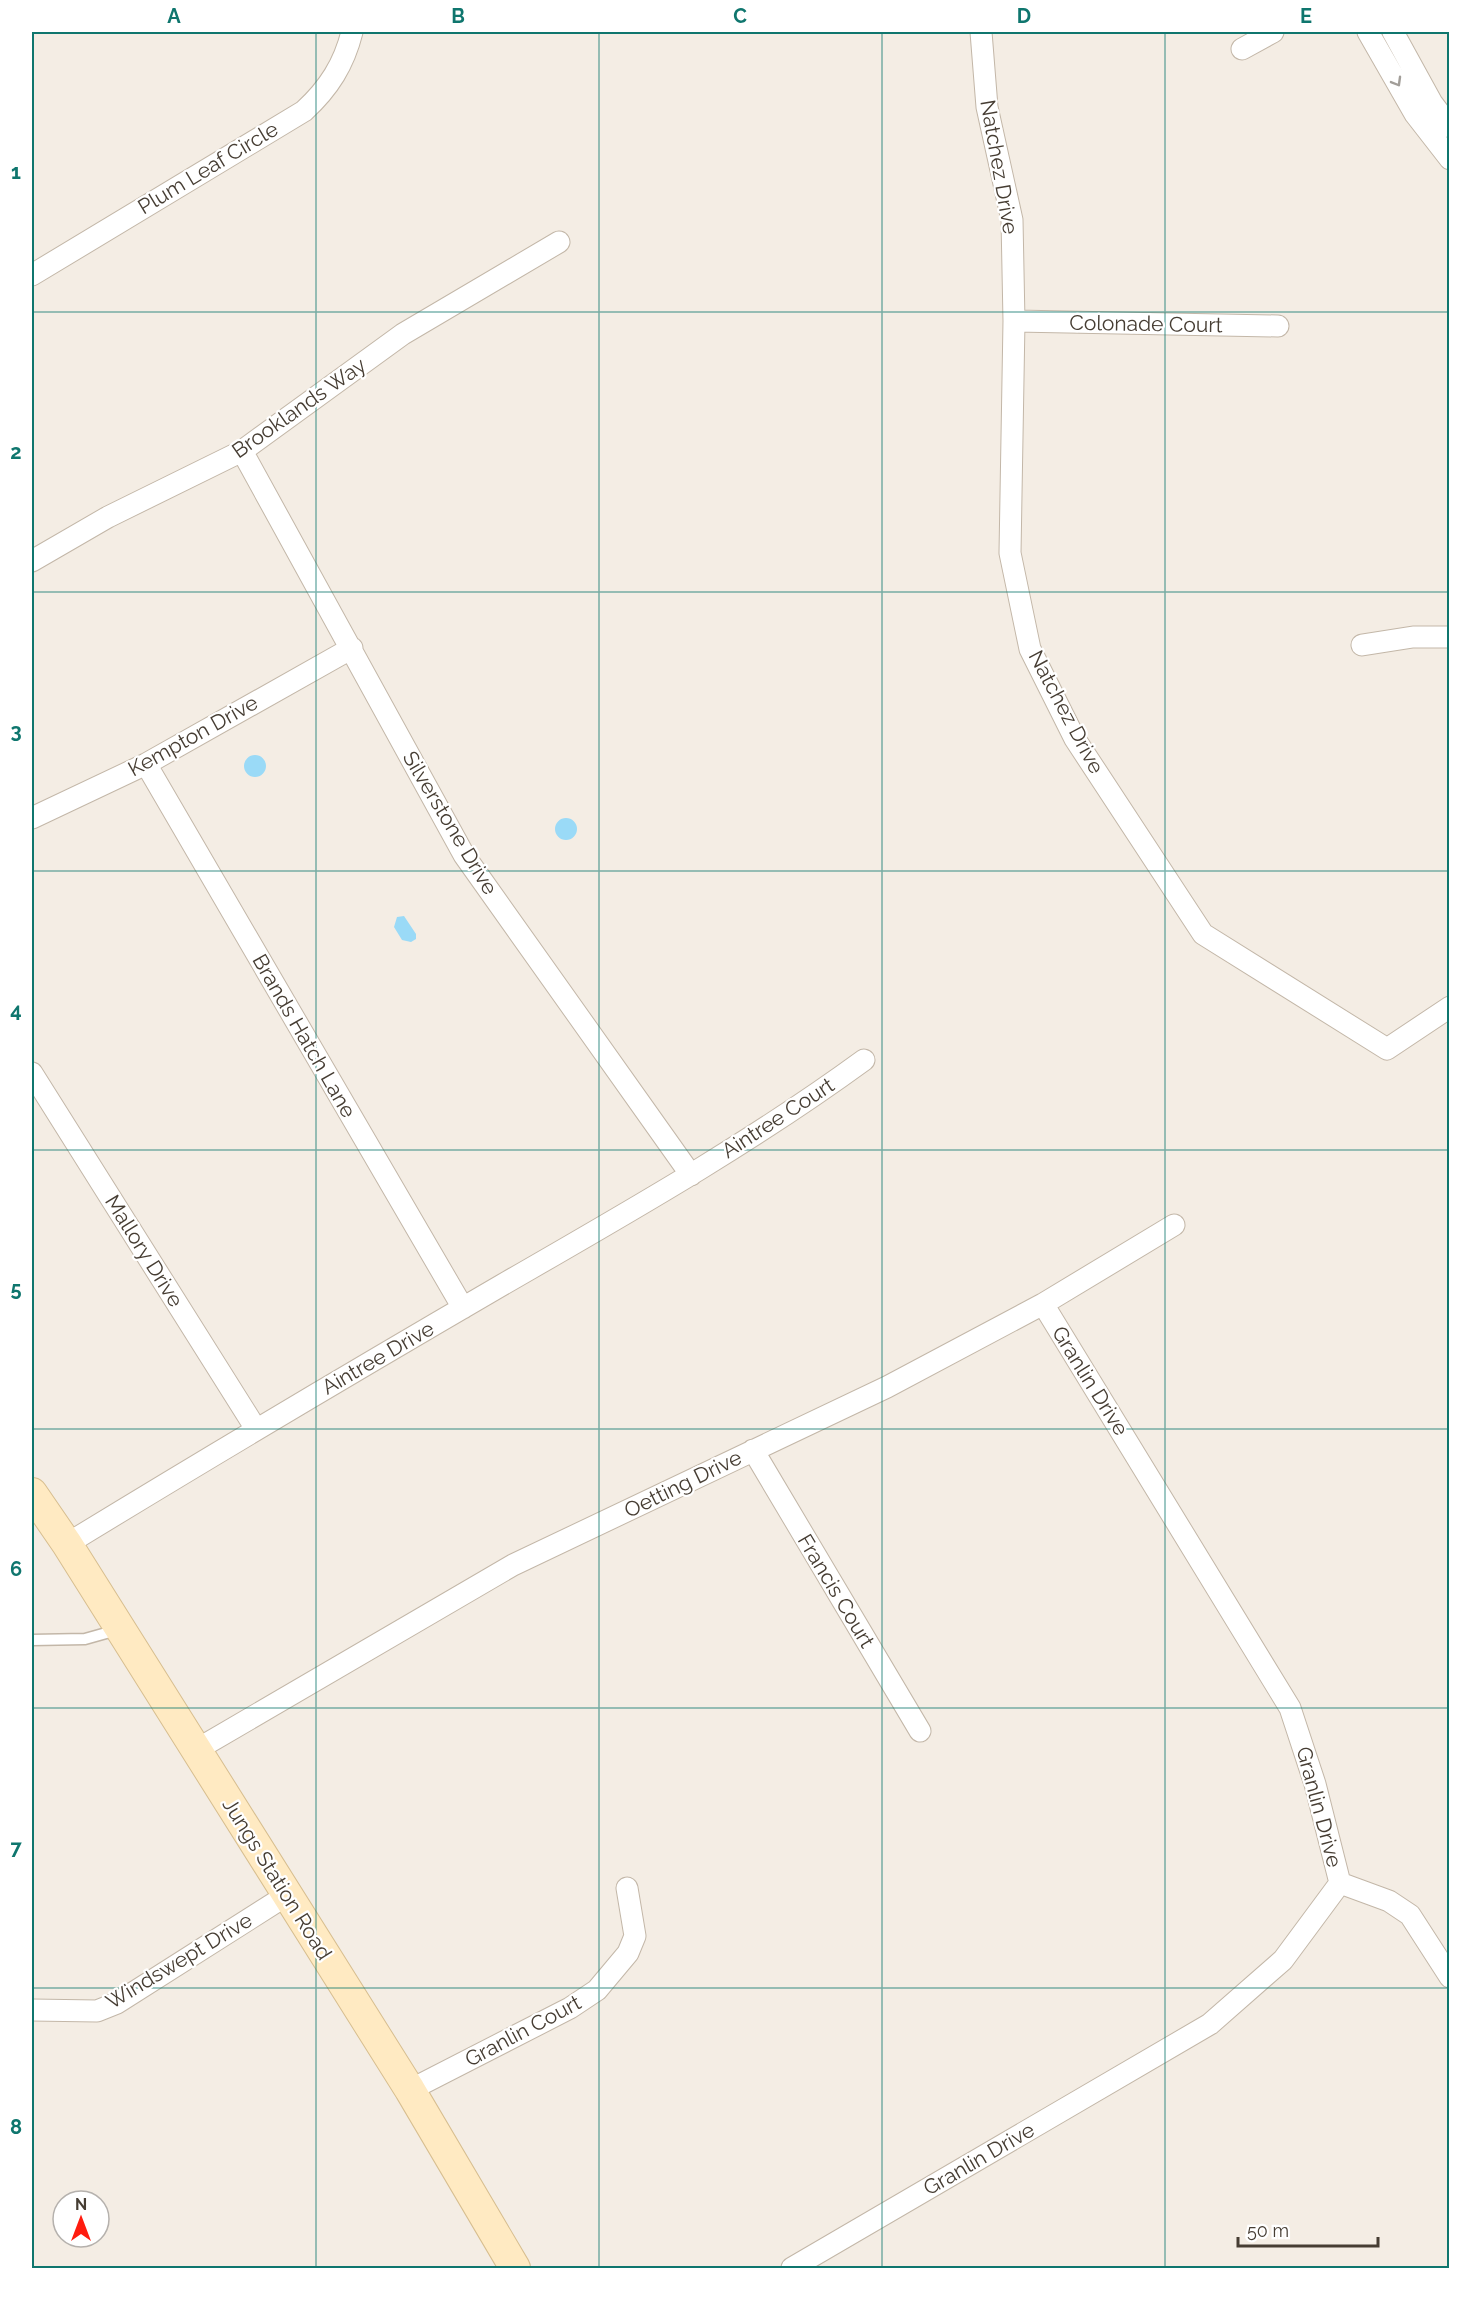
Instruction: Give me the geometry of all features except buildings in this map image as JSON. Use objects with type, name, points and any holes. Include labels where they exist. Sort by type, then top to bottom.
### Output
[{"type":"main road","name":"Jungs Station Road","points":[[32,1493],[67,1544],[410,2090],[515,2268]]},
{"type":"street","name":"Plum Leaf Circle","points":[[32,275],[304,111],[321,95],[341,65],[352,32]]},
{"type":"street","name":"Natchez Drive","points":[[981,32],[987,107],[1012,220],[1014,321],[1010,553],[1030,649],[1075,739],[1203,934],[1387,1049],[1449,1007]]},
{"type":"street","points":[[1242,49],[1273,32]]},
{"type":"street","points":[[1368,32],[1415,114],[1449,159]]},
{"type":"street","points":[[1393,32],[1432,103],[1449,127]]},
{"type":"street","name":"Brooklands Way","points":[[32,561],[108,517],[242,451],[403,334],[559,242]]},
{"type":"street","name":"Colonade Court","points":[[1014,321],[1278,327]]},
{"type":"street","name":"Silverstone Drive","points":[[242,451],[464,855],[691,1175]]},
{"type":"street","points":[[1362,645],[1413,637],[1449,637]]},
{"type":"street","name":"Kempton Drive","points":[[32,818],[146,764],[352,648]]},
{"type":"street","name":"Brands Hatch Lane","points":[[146,764],[463,1308]]},
{"type":"street","name":"Aintree Court","points":[[691,1175],[806,1102],[864,1060]]},
{"type":"street","name":"Mallory Drive","points":[[32,1073],[256,1429]]},
{"type":"street","name":"Aintree Drive","points":[[67,1544],[256,1429],[691,1175]]},
{"type":"street","name":"Oetting Drive","points":[[196,1750],[513,1565],[887,1387],[1043,1304],[1174,1225]]},
{"type":"street","name":"Granlin Drive","points":[[792,2268],[1210,2024],[1282,1960],[1340,1883],[1315,1784],[1290,1708],[1043,1304]]},
{"type":"street","name":"Francis Court","points":[[753,1450],[920,1731]]},
{"type":"street","points":[[1340,1883],[1389,1901],[1410,1915],[1449,1977]]},
{"type":"street","name":"Granlin Court","points":[[410,2090],[570,2008],[597,1990],[627,1953],[634,1936],[627,1888]]},
{"type":"street","name":"Windswept Drive","points":[[32,2010],[97,2011],[117,2003],[286,1895]]},
{"type":"lane","points":[[32,1640],[85,1639],[120,1629]]},
{"type":"water","points":[[255,755],[263,758],[266,766],[263,774],[255,777],[247,774],[244,766],[247,758]]},
{"type":"water","points":[[566,818],[574,821],[577,829],[574,837],[566,840],[558,837],[555,829],[558,821]]},
{"type":"water","points":[[404,916],[416,934],[416,939],[411,942],[402,940],[394,927],[397,917]]}]
